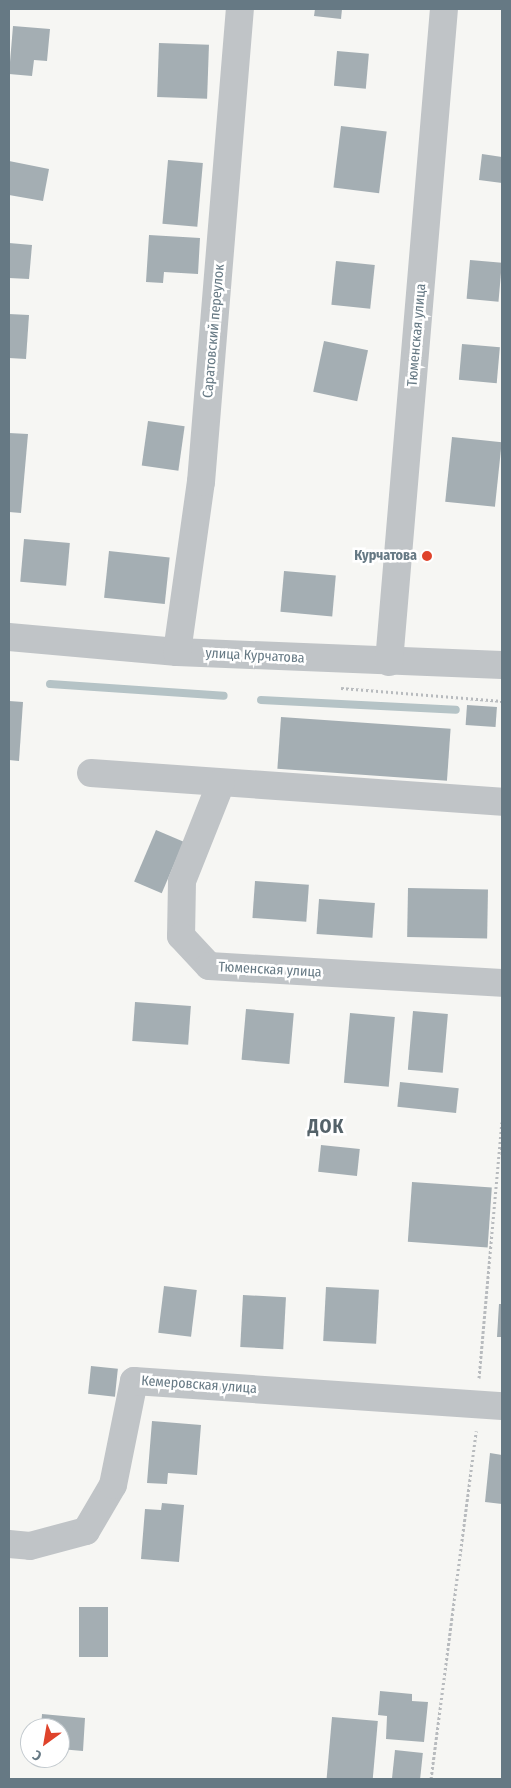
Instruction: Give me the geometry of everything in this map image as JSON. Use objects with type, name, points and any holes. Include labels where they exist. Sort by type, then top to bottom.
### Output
[{"type":"street","name":"Саратовский переулок","points":[[177,652],[201,482],[240,9]]},
{"type":"street","name":"Тюменская улица","points":[[389,662],[444,9]]},
{"type":"street","name":"улица Курчатова","points":[[9,637],[177,652],[389,662],[502,665]]},
{"type":"street","points":[[91,773],[502,802]]},
{"type":"street","name":"Тюменская улица","points":[[222,783],[182,881],[181,936],[209,966],[502,983]]},
{"type":"street","name":"Кемеровская улица","points":[[9,1544],[30,1546],[86,1531],[114,1485],[134,1381],[490,1405]]},
{"type":"path","points":[[431,1779],[475,1450],[490,1405],[502,1122]]},
{"type":"building","points":[[315,9],[342,9],[341,19],[314,16]]},
{"type":"building","points":[[13,26],[50,29],[47,61],[34,60],[32,76],[9,74]]},
{"type":"building","points":[[159,43],[209,45],[207,99],[157,97]]},
{"type":"building","points":[[337,51],[369,54],[366,89],[334,86]]},
{"type":"building","points":[[341,126],[387,132],[379,193],[333,188]]},
{"type":"building","points":[[482,154],[502,157],[502,183],[479,180]]},
{"type":"building","points":[[168,160],[203,163],[197,227],[162,224]]},
{"type":"building","points":[[9,161],[49,169],[43,201],[9,195]]},
{"type":"building","points":[[149,235],[200,238],[198,274],[164,272],[163,283],[146,282]]},
{"type":"building","points":[[9,243],[32,245],[29,279],[9,278]]},
{"type":"building","points":[[470,260],[502,263],[498,302],[467,299]]},
{"type":"building","points":[[336,261],[375,265],[370,309],[331,305]]},
{"type":"building","points":[[9,314],[29,315],[26,359],[9,358]]},
{"type":"building","points":[[324,341],[368,350],[357,401],[313,392]]},
{"type":"building","points":[[462,344],[500,347],[497,383],[459,380]]},
{"type":"building","points":[[148,421],[185,426],[178,471],[142,466]]},
{"type":"building","points":[[9,433],[28,434],[21,513],[9,512]]},
{"type":"building","points":[[452,437],[502,442],[495,507],[445,502]]},
{"type":"building","points":[[24,539],[70,543],[66,586],[20,582]]},
{"type":"building","points":[[109,551],[170,557],[165,604],[104,598]]},
{"type":"building","points":[[284,571],[336,576],[332,616],[280,612]]},
{"type":"building","points":[[9,701],[23,702],[19,761],[9,760]]},
{"type":"building","points":[[467,705],[497,707],[496,727],[466,725]]},
{"type":"building","points":[[281,717],[451,729],[447,781],[277,769]]},
{"type":"building","points":[[156,830],[184,842],[162,893],[134,882]]},
{"type":"building","points":[[255,881],[309,885],[306,922],[252,918]]},
{"type":"building","points":[[408,888],[488,889],[487,938],[407,937]]},
{"type":"building","points":[[319,899],[375,903],[372,938],[317,934]]},
{"type":"building","points":[[135,1002],[191,1006],[188,1045],[132,1041]]},
{"type":"building","points":[[246,1009],[294,1013],[289,1064],[242,1060]]},
{"type":"building","points":[[413,1011],[448,1014],[443,1073],[408,1070]]},
{"type":"building","points":[[350,1013],[395,1017],[389,1087],[344,1083]]},
{"type":"building","points":[[400,1082],[459,1088],[456,1113],[397,1107]]},
{"type":"building","points":[[321,1145],[360,1149],[357,1176],[318,1172]]},
{"type":"building","points":[[412,1182],[492,1188],[488,1247],[408,1242]]},
{"type":"building","points":[[164,1286],[197,1290],[191,1337],[158,1333]]},
{"type":"building","points":[[326,1287],[379,1290],[376,1344],[323,1341]]},
{"type":"building","points":[[243,1295],[286,1297],[283,1349],[240,1347]]},
{"type":"building","points":[[499,1304],[502,1304],[502,1337],[497,1337]]},
{"type":"building","points":[[91,1366],[118,1369],[115,1397],[88,1394]]},
{"type":"building","points":[[152,1421],[201,1425],[197,1475],[168,1473],[167,1484],[147,1483]]},
{"type":"building","points":[[490,1453],[502,1455],[502,1504],[485,1502]]},
{"type":"building","points":[[162,1503],[184,1505],[179,1562],[141,1559],[145,1509],[161,1510]]},
{"type":"building","points":[[79,1607],[108,1607],[108,1657],[79,1657]]},
{"type":"building","points":[[380,1691],[412,1694],[412,1701],[428,1702],[424,1742],[386,1739],[387,1716],[378,1715]]},
{"type":"building","points":[[42,1714],[85,1718],[83,1751],[70,1750],[70,1718],[42,1718]]},
{"type":"building","points":[[332,1717],[378,1721],[373,1779],[327,1779]]},
{"type":"building","points":[[395,1750],[423,1753],[420,1779],[392,1779]]},
{"type":"waterway","points":[[50,684],[224,696]]},
{"type":"waterway","points":[[261,700],[456,710]]},
{"type":"place","name":"Курчатова","points":[[427,556]]},
{"type":"district","name":"ДОК","points":[[326,1127]]}]
